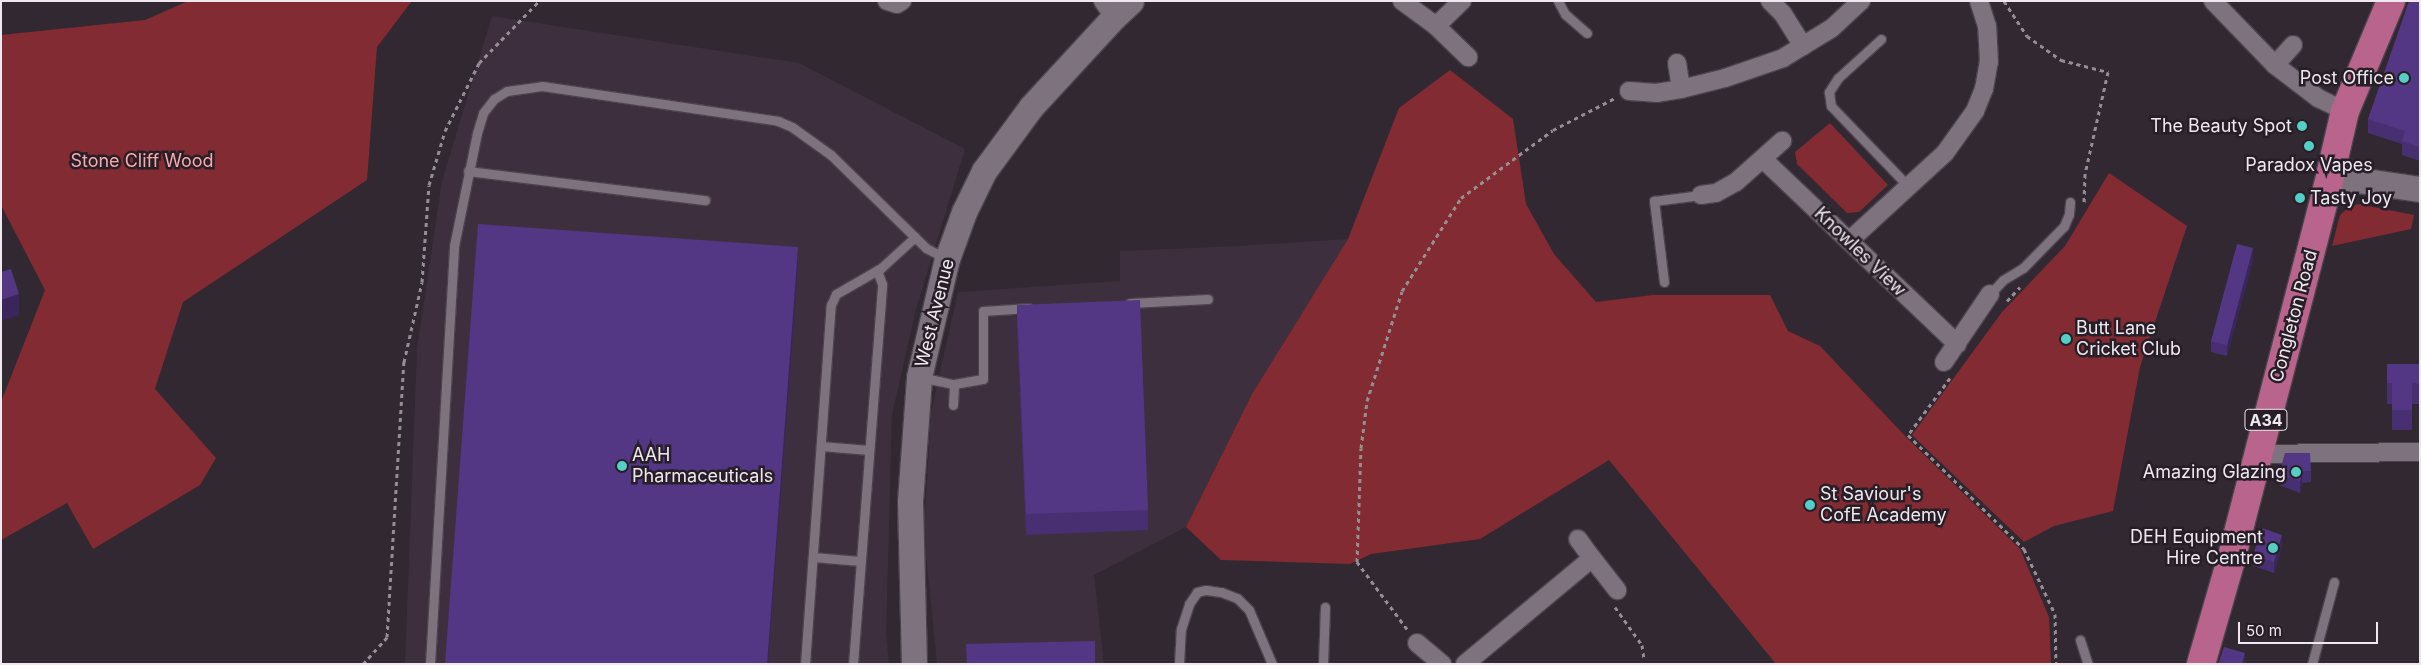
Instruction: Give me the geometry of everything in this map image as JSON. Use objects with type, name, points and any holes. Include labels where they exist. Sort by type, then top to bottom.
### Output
[{"type":"highway","name":"Congleton Road","points":[[2201,664],[2231,560],[2345,111],[2391,1]]},
{"type":"street","points":[[887,1],[897,4],[902,1]]},
{"type":"street","points":[[1402,1],[1436,26],[1468,57]]},
{"type":"street","points":[[1436,26],[1462,1]]},
{"type":"street","points":[[1770,1],[1783,14],[1803,46]]},
{"type":"street","points":[[1629,91],[1656,93],[1681,89],[1725,78],[1783,58],[1832,28],[1861,1]]},
{"type":"street","points":[[1849,241],[1945,153],[1960,135],[1975,111],[1984,89],[1989,62],[1987,26],[1979,1]]},
{"type":"street","points":[[2213,1],[2275,65],[2318,98],[2345,111]]},
{"type":"street","name":"West Avenue","points":[[914,664],[910,501],[919,377],[947,260],[964,212],[984,172],[1032,106],[1116,6]]},
{"type":"street","points":[[2275,65],[2293,46]]},
{"type":"street","points":[[1678,63],[1681,89]]},
{"type":"street","points":[[1701,195],[1716,193],[1736,182],[1764,160],[1782,142]]},
{"type":"street","name":"Knowles View","points":[[1764,160],[1956,344]]},
{"type":"street","points":[[2330,176],[2420,190]]},
{"type":"street","points":[[1948,369],[1956,344],[1996,299]]},
{"type":"street","points":[[2257,454],[2420,452]]},
{"type":"street","points":[[1578,539],[1617,590]]},
{"type":"street","points":[[1465,664],[1592,558]]},
{"type":"street","points":[[1417,643],[1442,664]]},
{"type":"lane","points":[[1558,1],[1565,14],[1588,33]]},
{"type":"lane","points":[[1881,38],[1838,78],[1829,92],[1831,106],[1909,187]]},
{"type":"lane","points":[[430,664],[454,246],[468,171],[483,113],[494,99],[507,91],[524,87],[552,88],[778,121],[792,127],[830,155],[926,248],[947,260]]},
{"type":"lane","points":[[468,171],[705,200]]},
{"type":"lane","points":[[1664,282],[1654,201],[1701,195]]},
{"type":"lane","points":[[1996,299],[2003,280],[2023,268],[2064,226],[2069,214],[2070,202]]},
{"type":"lane","points":[[805,664],[831,305],[836,294],[877,270],[915,237]]},
{"type":"lane","points":[[853,664],[882,284],[877,270]]},
{"type":"lane","points":[[1120,304],[1208,299]]},
{"type":"lane","points":[[919,377],[954,384],[983,379],[983,311],[1042,308]]},
{"type":"lane","points":[[953,405],[954,384]]},
{"type":"lane","points":[[821,446],[869,450]]},
{"type":"lane","points":[[813,557],[860,561]]},
{"type":"lane","points":[[2312,664],[2334,582]]},
{"type":"lane","points":[[1179,664],[1181,629],[1189,604],[1197,592],[1206,590],[1237,598],[1249,610],[1272,664]]},
{"type":"lane","points":[[1323,664],[1325,607]]},
{"type":"lane","points":[[2080,640],[2088,664]]},
{"type":"path","points":[[362,664],[387,637],[404,362],[422,282],[429,185],[445,131],[479,62],[539,1]]},
{"type":"path","points":[[2004,1],[2027,36],[2061,60],[2108,72],[2085,174],[2085,200],[2083,208]]},
{"type":"path","points":[[1417,643],[1358,562],[1361,448],[1367,401],[1402,291],[1461,198],[1553,130],[1629,91]]},
{"type":"path","points":[[1996,299],[2022,285]]},
{"type":"path","points":[[1948,369],[1908,435],[2024,549],[2055,614],[2056,664]]},
{"type":"path","points":[[1617,590],[1613,605],[1642,645],[1644,660]]},
{"type":"shaded area","points":[[492,16],[799,63],[965,149],[916,309],[892,415],[886,634],[889,664],[405,664],[417,349],[442,181]]},
{"type":"shaded area","points":[[1348,239],[1252,394],[1186,527],[1094,575],[1104,664],[937,664],[924,533],[931,412],[958,292],[1120,281],[1120,251]]},
{"type":"green space","name":"Stone Cliff Wood","points":[[188,1],[412,1],[377,47],[367,180],[183,302],[155,389],[216,458],[200,485],[93,549],[67,503],[1,540],[1,402],[45,290],[1,205],[1,35],[145,20]]},
{"type":"green space","points":[[1450,70],[1513,119],[1526,204],[1554,254],[1596,302],[1653,295],[1770,295],[1788,331],[1820,346],[1907,438],[2020,549],[2049,617],[2051,664],[1776,664],[1609,460],[1480,539],[1371,554],[1350,564],[1221,560],[1186,527],[1252,394],[1348,239],[1399,108]]},
{"type":"green space","points":[[1830,123],[1888,185],[1859,212],[1847,213],[1797,164],[1795,152]]},
{"type":"green space","name":"Butt Lane Cricket Club","points":[[2109,173],[2187,226],[2140,367],[2113,511],[2054,526],[2024,542],[1912,435],[2002,312],[2065,246]]},
{"type":"green space","points":[[2358,204],[2414,215],[2411,229],[2332,246],[2340,215],[2348,208]]},
{"type":"building","points":[[2409,1],[2420,1],[2420,147],[2402,141],[2405,131],[2368,119]]},
{"type":"building","name":"AAH Pharmaceuticals","points":[[478,224],[798,247],[767,664],[445,664]]},
{"type":"building","points":[[2237,244],[2253,248],[2227,345],[2211,341]]},
{"type":"building","points":[[11,269],[19,294],[1,300],[1,272]]},
{"type":"building","points":[[1140,300],[1148,510],[1026,514],[1017,305]]},
{"type":"building","points":[[2387,364],[2420,364],[2420,383],[2412,383],[2412,410],[2392,410],[2392,383],[2387,383]]},
{"type":"building","points":[[2285,453],[2310,453],[2311,471],[2302,472],[2300,481],[2279,474]]},
{"type":"building","points":[[2262,528],[2282,535],[2274,562],[2253,555]]},
{"type":"building","points":[[1095,641],[1095,664],[967,664],[966,644]]},
{"type":"building","points":[[2224,647],[2245,653],[2242,664],[2218,664]]},
{"type":"place","name":"Post Office","points":[[2404,78]]},
{"type":"place","name":"The Beauty Spot","points":[[2302,126]]},
{"type":"place","name":"Paradox Vapes","points":[[2309,146]]},
{"type":"place","name":"Tasty Joy","points":[[2300,198]]},
{"type":"place","name":"Butt Lane Cricket Club","points":[[2066,339]]},
{"type":"place","name":"AAH Pharmaceuticals","points":[[622,466]]},
{"type":"place","name":"Amazing Glazing","points":[[2296,472]]},
{"type":"place","name":"St Saviour's CofE Academy","points":[[1810,505]]},
{"type":"place","name":"DEH Equipment Hire Centre","points":[[2273,548]]}]
